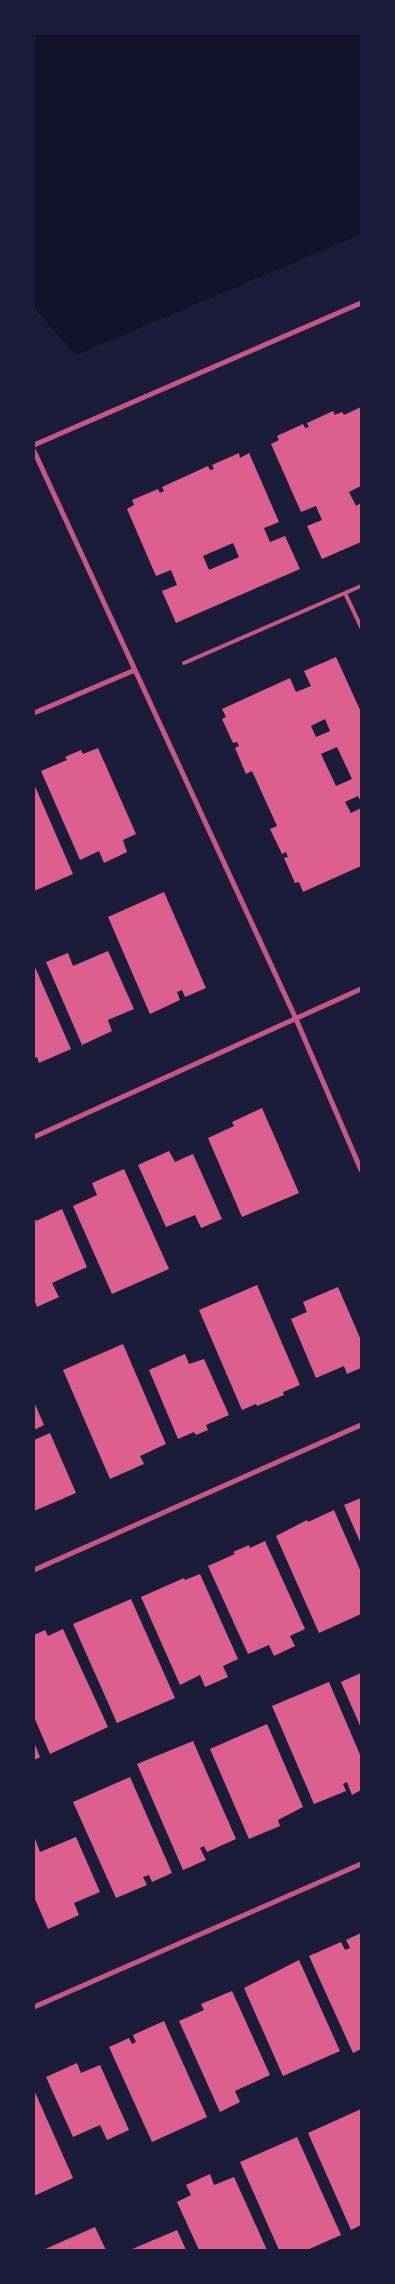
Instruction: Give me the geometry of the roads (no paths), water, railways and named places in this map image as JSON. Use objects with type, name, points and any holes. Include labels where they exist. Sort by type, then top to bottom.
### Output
[{"type":"street","points":[[34,445],[361,303]]},
{"type":"street","points":[[34,451],[296,1020],[361,1170]]},
{"type":"street","points":[[34,713],[135,670]]},
{"type":"street","points":[[34,1138],[361,989]]},
{"type":"street","points":[[34,1570],[361,1425]]},
{"type":"street","points":[[34,2007],[361,1864]]},
{"type":"lane","points":[[184,663],[361,586]]},
{"type":"lane","points":[[345,594],[361,627]]}]
